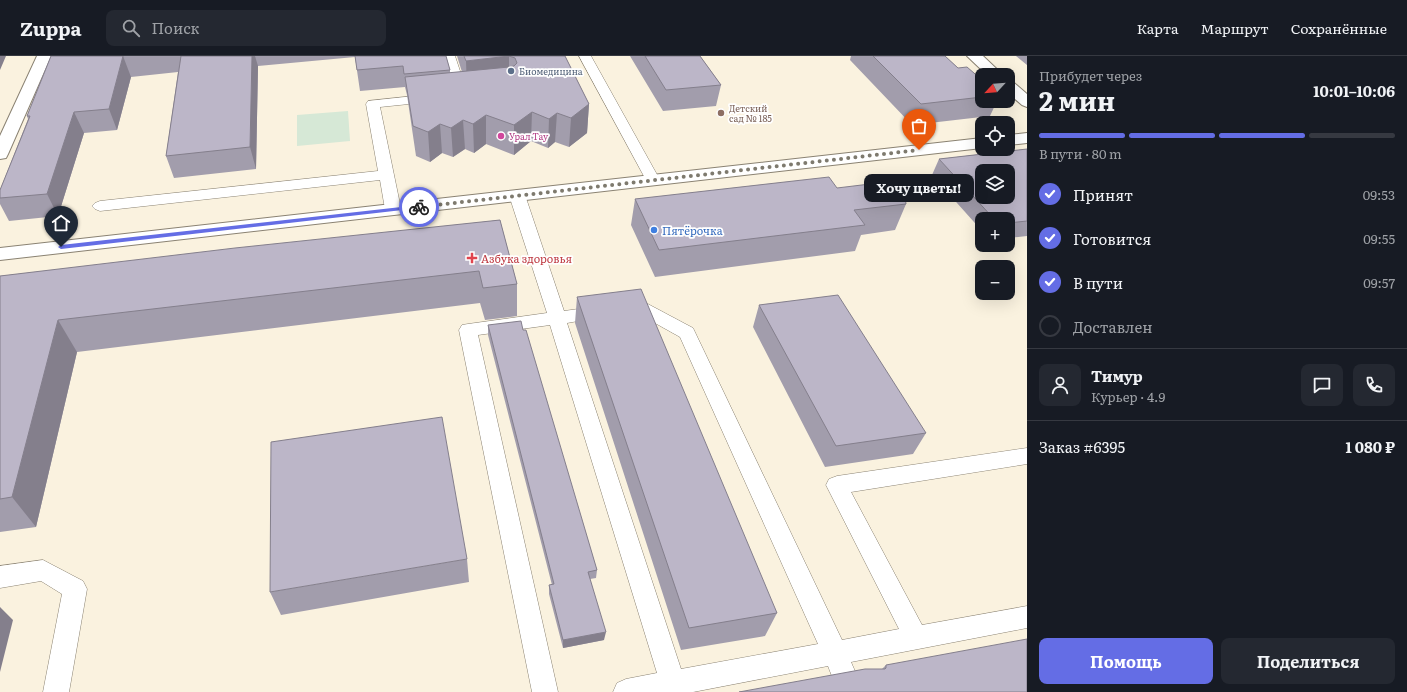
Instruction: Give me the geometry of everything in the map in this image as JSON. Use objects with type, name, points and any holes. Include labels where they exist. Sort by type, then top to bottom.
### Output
[{"type":"street","points":[[0,154],[44,56]]},
{"type":"street","points":[[974,56],[988,68]]},
{"type":"street","points":[[1015,91],[1027,102]]},
{"type":"street","points":[[1015,139],[1027,138]]},
{"type":"street","points":[[0,254],[975,144]]},
{"type":"lane","points":[[449,56],[461,95]]},
{"type":"lane","points":[[585,56],[652,180]]},
{"type":"lane","points":[[393,210],[373,104],[475,94]]},
{"type":"lane","points":[[100,206],[387,175]]},
{"type":"lane","points":[[517,195],[673,683]]},
{"type":"lane","points":[[545,692],[468,330],[640,306],[687,333],[835,653],[851,692]]},
{"type":"lane","points":[[916,638],[837,485],[1027,456]]},
{"type":"lane","points":[[0,577],[43,570],[75,589],[56,692]]},
{"type":"lane","points":[[626,692],[1027,617]]},
{"type":"green space","points":[[348,111],[350,141],[297,146],[297,115]]},
{"type":"building","points":[[51,56],[123,56],[109,109],[74,112],[47,194],[0,198],[0,190],[30,116],[27,116]]},
{"type":"building","points":[[181,56],[252,56],[250,147],[166,156]]},
{"type":"building","points":[[355,56],[446,56],[450,70],[404,74],[403,66],[357,70]]},
{"type":"building","points":[[464,56],[509,56],[466,61]]},
{"type":"building","points":[[509,56],[565,56],[589,104],[571,118],[557,113],[549,119],[532,112],[514,125],[486,115],[473,124],[463,120],[451,128],[440,124],[428,132],[413,126],[405,77],[514,66],[517,63],[515,58]]},
{"type":"building","points":[[645,56],[700,56],[721,85],[666,90]]},
{"type":"building","points":[[873,56],[945,56],[958,68],[967,67],[975,74],[975,98],[921,104]]},
{"type":"building","points":[[1027,149],[1027,221],[1015,222],[1015,212],[988,212],[980,204],[1015,204],[1015,164],[975,164],[975,198],[939,159],[975,155],[1015,156],[1015,150]]},
{"type":"building","points":[[829,177],[837,188],[903,180],[906,204],[854,210],[865,225],[659,250],[635,199]]},
{"type":"building","points":[[500,220],[517,284],[483,288],[479,271],[58,320],[12,497],[0,499],[0,276],[235,248]]},
{"type":"building","points":[[641,289],[777,613],[689,628],[577,297]]},
{"type":"building","points":[[838,295],[926,433],[836,446],[759,305]]},
{"type":"building","points":[[521,321],[523,330],[526,330],[597,570],[588,572],[606,632],[563,640],[549,585],[554,584],[488,325]]},
{"type":"building","points":[[442,417],[467,559],[270,592],[271,442]]},
{"type":"building","points":[[1027,639],[1027,692],[739,692],[865,669],[885,669],[886,665]]},
{"type":"way so far","points":[[419,207],[919,150]]},
{"type":"place","name":"Биомедицина","points":[[511,71]]},
{"type":"place","name":"Детский сад № 185","points":[[721,113]]},
{"type":"place","name":"Урал Тау","points":[[501,136]]},
{"type":"place","name":"Хочу цветы!","points":[[919,150]]},
{"type":"place","name":"Пятёрочка","points":[[654,230]]},
{"type":"place","name":"Азбука здоровья","points":[[472,258]]},
{"type":"route","points":[[61,247],[419,207]]}]
